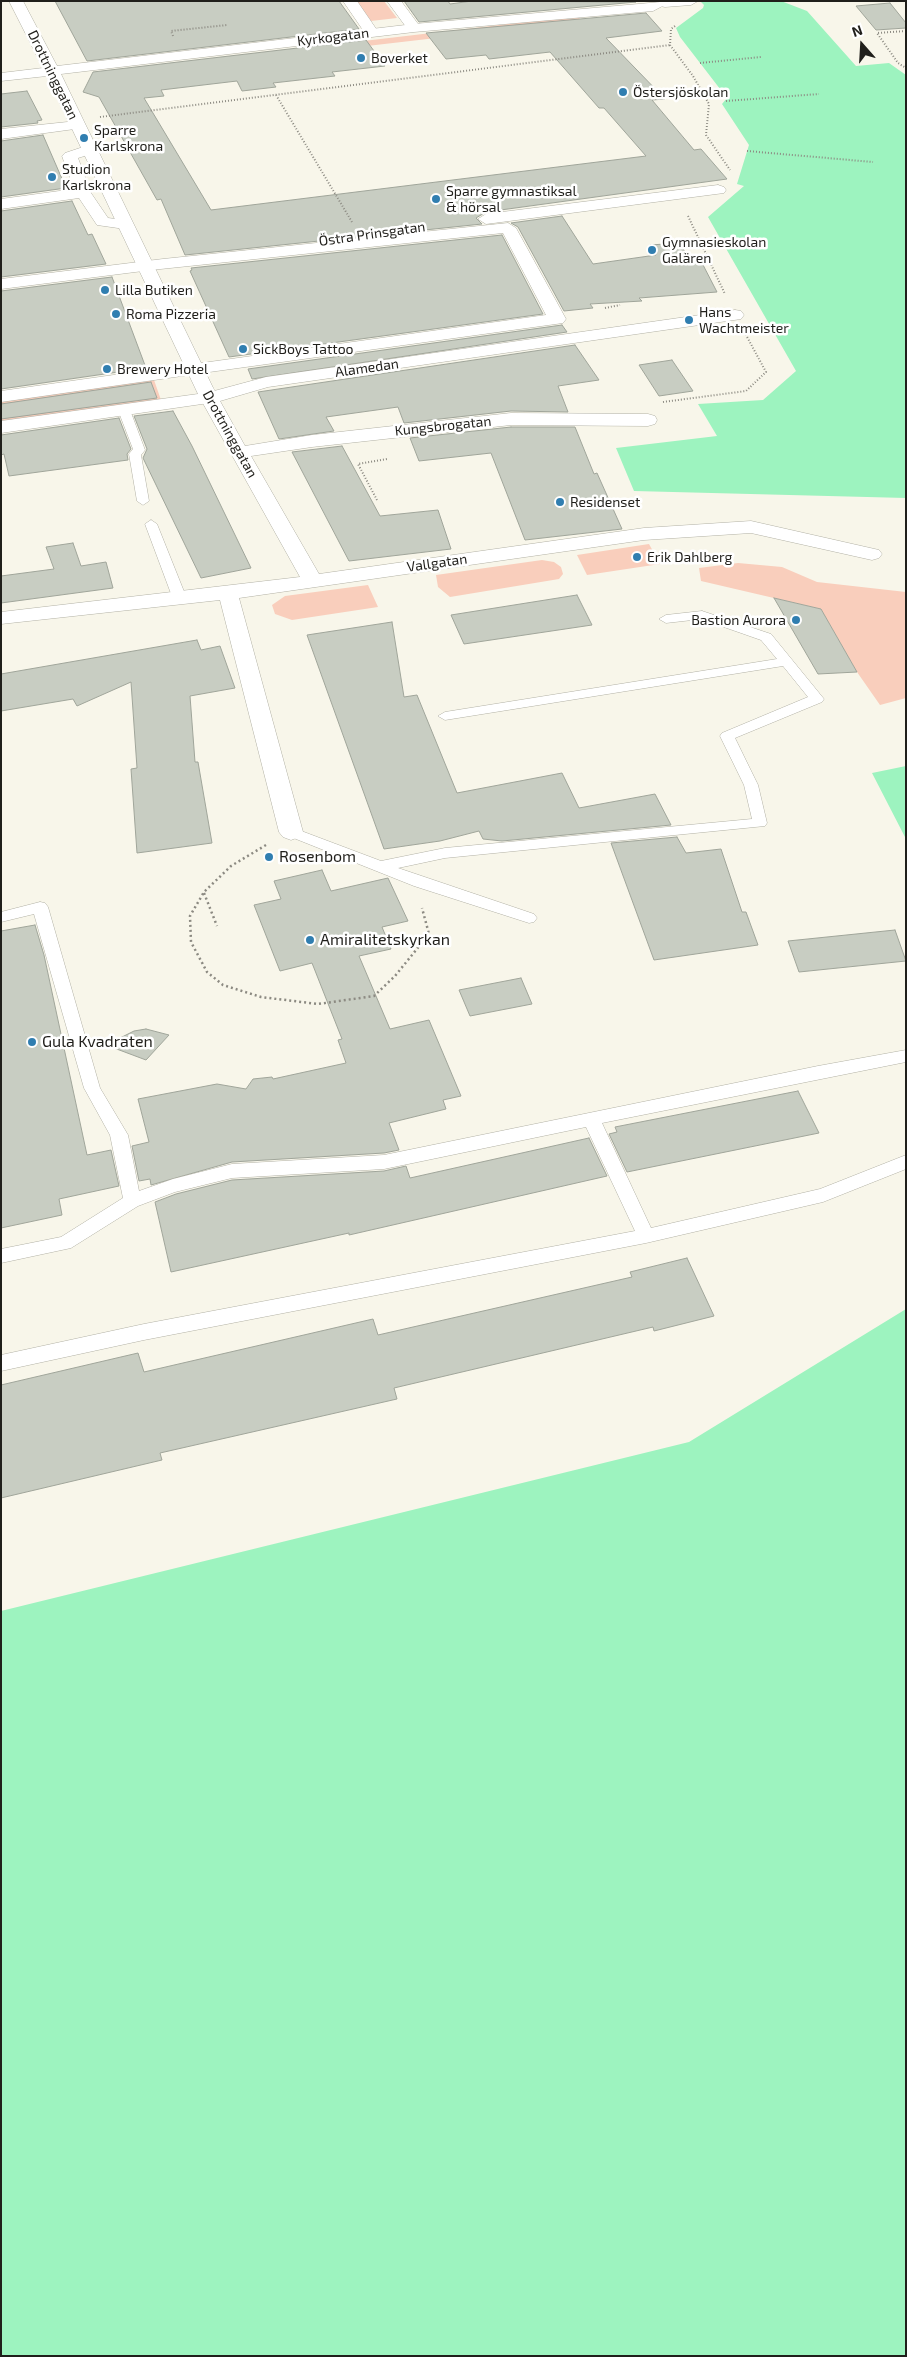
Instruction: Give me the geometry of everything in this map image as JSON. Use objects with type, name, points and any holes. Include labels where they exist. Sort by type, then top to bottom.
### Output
[{"type":"street","name":"Drottninggatan","points":[[16,1],[209,398],[312,580]]},
{"type":"street","points":[[350,1],[372,33]]},
{"type":"street","points":[[394,1],[414,28]]},
{"type":"street","name":"Kyrkogatan","points":[[1,77],[414,28],[652,7],[665,2],[691,1]]},
{"type":"street","points":[[1,134],[76,122]]},
{"type":"street","points":[[88,150],[70,156],[83,193],[103,222],[125,224]]},
{"type":"street","name":"Östra Prinsgatan","points":[[146,266],[360,235],[718,190]]},
{"type":"street","points":[[1,204],[83,193]]},
{"type":"street","name":"Östra Prinsgatan","points":[[1,284],[146,266],[508,228],[557,319]]},
{"type":"street","name":"Alamedan","points":[[1,426],[209,398],[266,382],[735,315]]},
{"type":"street","name":"Alamedan","points":[[1,398],[557,319]]},
{"type":"street","name":"Kungsbrogatan","points":[[240,452],[312,441],[511,419],[648,420]]},
{"type":"street","name":"Vallgatan","points":[[1,618],[228,593],[644,534],[750,527],[872,554]]},
{"type":"street","points":[[228,593],[291,832]]},
{"type":"lane","points":[[124,410],[139,450],[135,454],[143,501]]},
{"type":"lane","points":[[151,524],[180,598]]},
{"type":"lane","points":[[379,867],[445,853],[760,823],[751,785],[727,736],[817,699],[766,637],[702,615],[666,619]]},
{"type":"lane","points":[[446,716],[785,662]]},
{"type":"lane","points":[[291,832],[418,882],[529,918]]},
{"type":"lane","points":[[1,917],[40,907],[92,1088],[119,1135],[132,1200]]},
{"type":"lane","points":[[1,1256],[65,1242],[132,1200],[173,1186],[232,1171],[384,1162],[906,1056]]},
{"type":"lane","points":[[591,1119],[646,1236]]},
{"type":"lane","points":[[1,1363],[144,1332],[646,1236],[823,1195],[906,1162]]},
{"type":"path","points":[[906,31],[877,33],[898,63],[906,68]]},
{"type":"path","points":[[76,122],[670,45],[693,76],[709,104],[706,135],[726,163],[737,184],[718,190]]},
{"type":"path","points":[[700,63],[761,57]]},
{"type":"path","points":[[726,101],[819,94]]},
{"type":"path","points":[[276,95],[360,235]]},
{"type":"path","points":[[747,151],[873,162]]},
{"type":"path","points":[[648,420],[655,403],[746,391],[766,372],[735,315],[700,241]]},
{"type":"path","points":[[377,500],[358,464],[393,458]]},
{"type":"path","points":[[291,832],[231,866],[204,892],[190,916],[191,942],[207,972],[223,985],[261,997],[318,1004],[374,996],[417,950],[429,934],[418,882]]},
{"type":"path","points":[[204,892],[217,926]]},
{"type":"shaded area","points":[[356,1],[384,1],[397,18],[371,21]]},
{"type":"shaded area","points":[[700,1],[781,1],[807,11],[856,66],[889,63],[906,75],[906,498],[634,491],[616,448],[717,436],[698,404],[763,400],[796,371],[708,217],[744,186],[737,184],[749,145],[722,104],[727,98],[680,37],[676,28],[703,8],[704,5]]},
{"type":"shaded area","points":[[579,18],[583,21],[298,54],[270,52],[542,20]]},
{"type":"shaded area","points":[[154,380],[161,400],[1,421],[1,401]]},
{"type":"shaded area","points":[[649,544],[660,564],[587,575],[577,555]]},
{"type":"shaded area","points":[[542,560],[554,562],[561,567],[563,574],[559,579],[450,597],[438,587],[436,575]]},
{"type":"shaded area","points":[[738,563],[782,567],[817,582],[906,592],[906,698],[880,705],[857,672],[821,609],[701,581],[699,568]]},
{"type":"shaded area","points":[[368,585],[378,607],[292,620],[275,614],[272,605],[285,596]]},
{"type":"shaded area","points":[[906,766],[906,839],[872,773]]},
{"type":"shaded area","points":[[906,1309],[906,2356],[1,2356],[1,1611],[689,1442]]},
{"type":"building","points":[[55,1],[339,1],[359,29],[87,61]]},
{"type":"building","points":[[404,1],[448,1],[450,4],[472,1],[636,2],[419,22]]},
{"type":"building","points":[[890,3],[906,23],[906,28],[876,30],[856,6]]},
{"type":"building","points":[[646,13],[662,31],[606,38],[665,99],[652,100],[694,150],[701,149],[727,179],[486,212],[476,218],[482,224],[185,255],[161,199],[157,200],[99,97],[83,92],[93,72],[366,40],[385,66],[332,72],[335,76],[273,83],[276,87],[242,91],[237,81],[161,90],[164,96],[144,98],[211,210],[646,156],[604,108],[599,108],[550,52],[489,59],[486,55],[446,59],[426,33]]},
{"type":"building","points":[[27,91],[42,120],[37,121],[38,123],[1,127],[1,94]]},
{"type":"building","points":[[43,135],[66,188],[1,197],[1,141]]},
{"type":"building","points":[[72,201],[88,235],[92,234],[106,264],[1,277],[1,211]]},
{"type":"building","points":[[562,216],[593,264],[656,255],[650,245],[680,243],[690,261],[701,261],[717,292],[639,298],[642,301],[590,304],[593,308],[564,311],[518,227],[511,223]]},
{"type":"building","points":[[502,235],[543,314],[229,357],[190,271],[192,270],[191,268]]},
{"type":"building","points":[[112,277],[146,368],[1,389],[1,291]]},
{"type":"building","points":[[562,325],[567,332],[252,379],[248,369]]},
{"type":"building","points":[[575,345],[599,380],[558,386],[568,412],[511,411],[404,423],[398,407],[326,417],[334,431],[279,439],[258,392]]},
{"type":"building","points":[[672,360],[693,391],[659,396],[639,365]]},
{"type":"building","points":[[151,382],[157,398],[1,419],[1,404]]},
{"type":"building","points":[[173,411],[251,568],[201,578],[143,458],[147,449],[134,416]]},
{"type":"building","points":[[119,418],[131,449],[127,454],[128,460],[9,476],[4,454],[1,455],[1,435]]},
{"type":"building","points":[[511,427],[575,427],[594,474],[597,473],[622,529],[525,540],[491,453],[419,461],[410,438]]},
{"type":"building","points":[[342,446],[380,516],[438,510],[451,549],[349,561],[292,452]]},
{"type":"building","points":[[73,543],[81,566],[106,562],[113,588],[1,603],[1,576],[54,569],[46,547]]},
{"type":"building","points":[[577,595],[592,625],[464,644],[451,615]]},
{"type":"building","points":[[774,598],[821,609],[857,672],[818,674]]},
{"type":"building","points":[[392,622],[404,697],[417,695],[457,793],[562,773],[579,808],[655,794],[671,825],[502,841],[483,839],[479,831],[440,841],[384,849],[307,635]]},
{"type":"building","points":[[197,640],[201,650],[220,646],[235,688],[190,696],[195,762],[198,762],[212,843],[137,853],[131,769],[137,768],[131,682],[77,706],[73,699],[1,711],[1,674]]},
{"type":"building","points":[[677,837],[686,853],[721,849],[742,912],[746,912],[758,945],[654,960],[611,843]]},
{"type":"building","points":[[322,870],[331,891],[388,878],[408,921],[382,927],[391,949],[359,956],[390,1029],[429,1020],[461,1096],[443,1100],[446,1109],[389,1123],[399,1150],[384,1153],[232,1162],[151,1185],[150,1179],[139,1181],[132,1146],[149,1142],[138,1099],[217,1084],[246,1089],[253,1079],[272,1077],[273,1079],[346,1063],[338,1040],[342,1039],[312,963],[280,971],[254,905],[281,899],[274,881]]},
{"type":"building","name":"Gula Kvadraten","points":[[35,925],[44,955],[87,1155],[111,1150],[119,1186],[59,1199],[62,1215],[1,1228],[1,931]]},
{"type":"building","points":[[895,930],[906,961],[799,972],[788,941]]},
{"type":"building","points":[[521,978],[532,1004],[470,1016],[459,990]]},
{"type":"building","points":[[146,1029],[169,1035],[146,1060],[106,1045],[134,1031]]},
{"type":"building","points":[[798,1091],[819,1133],[627,1172],[609,1134],[617,1132],[615,1127]]},
{"type":"building","points":[[589,1138],[607,1176],[349,1235],[349,1233],[171,1272],[155,1202],[176,1194],[232,1180],[384,1171],[406,1166],[410,1178]]},
{"type":"building","points":[[687,1258],[714,1316],[654,1331],[653,1327],[394,1388],[397,1399],[160,1453],[162,1460],[1,1498],[1,1385],[138,1353],[144,1372],[373,1319],[378,1335],[632,1277],[630,1272]]},
{"type":"place","name":"Boverket","points":[[361,58]]},
{"type":"place","name":"Östersjöskolan","points":[[623,92]]},
{"type":"place","name":"Sparre Karlskrona","points":[[84,138]]},
{"type":"place","name":"Studion Karlskrona","points":[[52,177]]},
{"type":"place","name":"Sparre gymnastiksal & hörsal","points":[[436,199]]},
{"type":"place","name":"Gymnasieskolan Galären","points":[[652,250]]},
{"type":"place","name":"Lilla Butiken","points":[[105,290]]},
{"type":"place","name":"Roma Pizzeria","points":[[116,314]]},
{"type":"place","name":"Hans Wachtmeister","points":[[689,320]]},
{"type":"place","name":"SickBoys Tattoo","points":[[243,349]]},
{"type":"place","name":"Brewery Hotel","points":[[107,369]]},
{"type":"place","name":"Residenset","points":[[560,502]]},
{"type":"place","name":"Erik Dahlberg","points":[[637,557]]},
{"type":"place","name":"Bastion Aurora","points":[[796,620]]},
{"type":"place","name":"Rosenbom","points":[[269,857]]},
{"type":"place","name":"Amiralitetskyrkan","points":[[310,940]]},
{"type":"place","name":"Gula Kvadraten","points":[[32,1042]]}]
